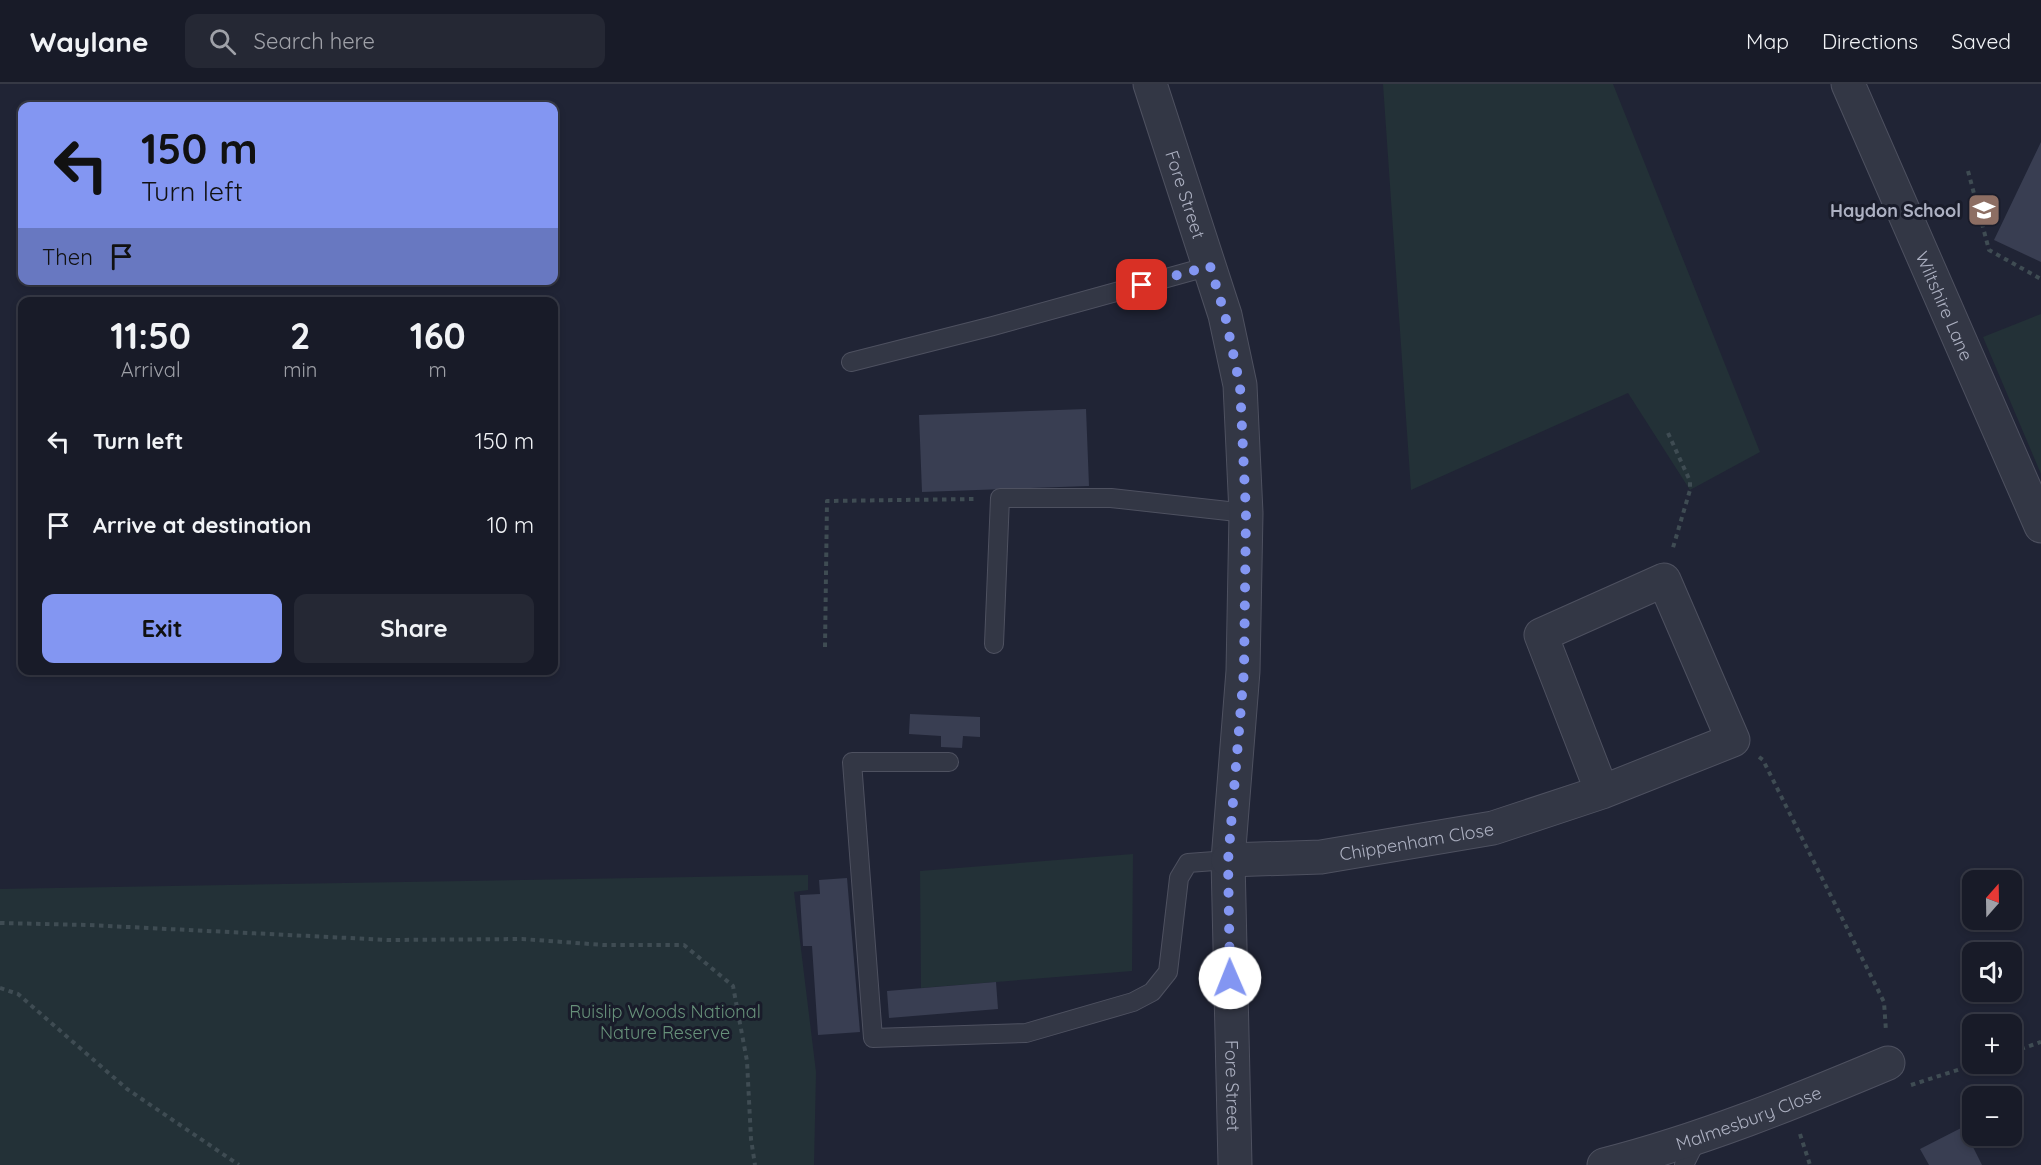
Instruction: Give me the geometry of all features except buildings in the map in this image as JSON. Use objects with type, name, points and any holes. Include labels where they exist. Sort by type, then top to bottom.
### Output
[{"type":"street","name":"Fore Street","points":[[1150,84],[1225,315],[1240,386],[1246,513],[1244,671],[1228,861],[1234,1165]]},
{"type":"street","name":"Wiltshire Lane","points":[[1848,84],[2041,526]]},
{"type":"street","points":[[1602,792],[1540,635],[1664,580],[1733,740]]},
{"type":"street","name":"Chippenham Close","points":[[1228,861],[1321,857],[1493,828],[1602,792],[1733,740]]},
{"type":"street","name":"Malmesbury Close","points":[[1604,1165],[1658,1151],[1691,1151],[1790,1104],[1888,1063]]},
{"type":"lane","points":[[851,362],[993,326],[1210,266]]},
{"type":"lane","points":[[994,644],[1000,498],[1112,498],[1246,513]]},
{"type":"lane","points":[[949,762],[852,762],[873,1038],[1026,1033],[1133,1002],[1152,992],[1168,972],[1179,878],[1188,863],[1228,861]]},
{"type":"path","points":[[1968,171],[1989,250],[2041,279]]},
{"type":"path","points":[[1664,580],[1690,490],[1690,481],[1668,433]]},
{"type":"path","points":[[825,647],[826,501],[1000,498]]},
{"type":"path","points":[[1733,740],[1763,760],[1884,1002],[1888,1063]]},
{"type":"path","points":[[0,923],[88,925],[389,940],[522,939],[604,945],[684,945],[733,986],[747,1062],[751,1139],[755,1165]]},
{"type":"path","points":[[0,988],[18,994],[127,1089],[239,1165]]},
{"type":"path","points":[[2022,1049],[2041,1042]]},
{"type":"green space","points":[[1383,84],[1613,84],[1760,452],[1690,490],[1628,393],[1411,490]]},
{"type":"green space","points":[[2041,314],[2041,474],[1983,337]]},
{"type":"green space","points":[[1133,854],[1132,971],[921,988],[920,871]]},
{"type":"green space","name":"Ruislip Woods National Nature Reserve","points":[[808,875],[808,890],[794,892],[816,1072],[814,1165],[0,1165],[0,889]]},
{"type":"place","name":"Haydon School","points":[[1984,210]]},
{"type":"route","points":[[1142,285],[1210,266],[1225,315],[1240,386],[1246,513],[1244,671],[1228,861],[1230,978]]}]
